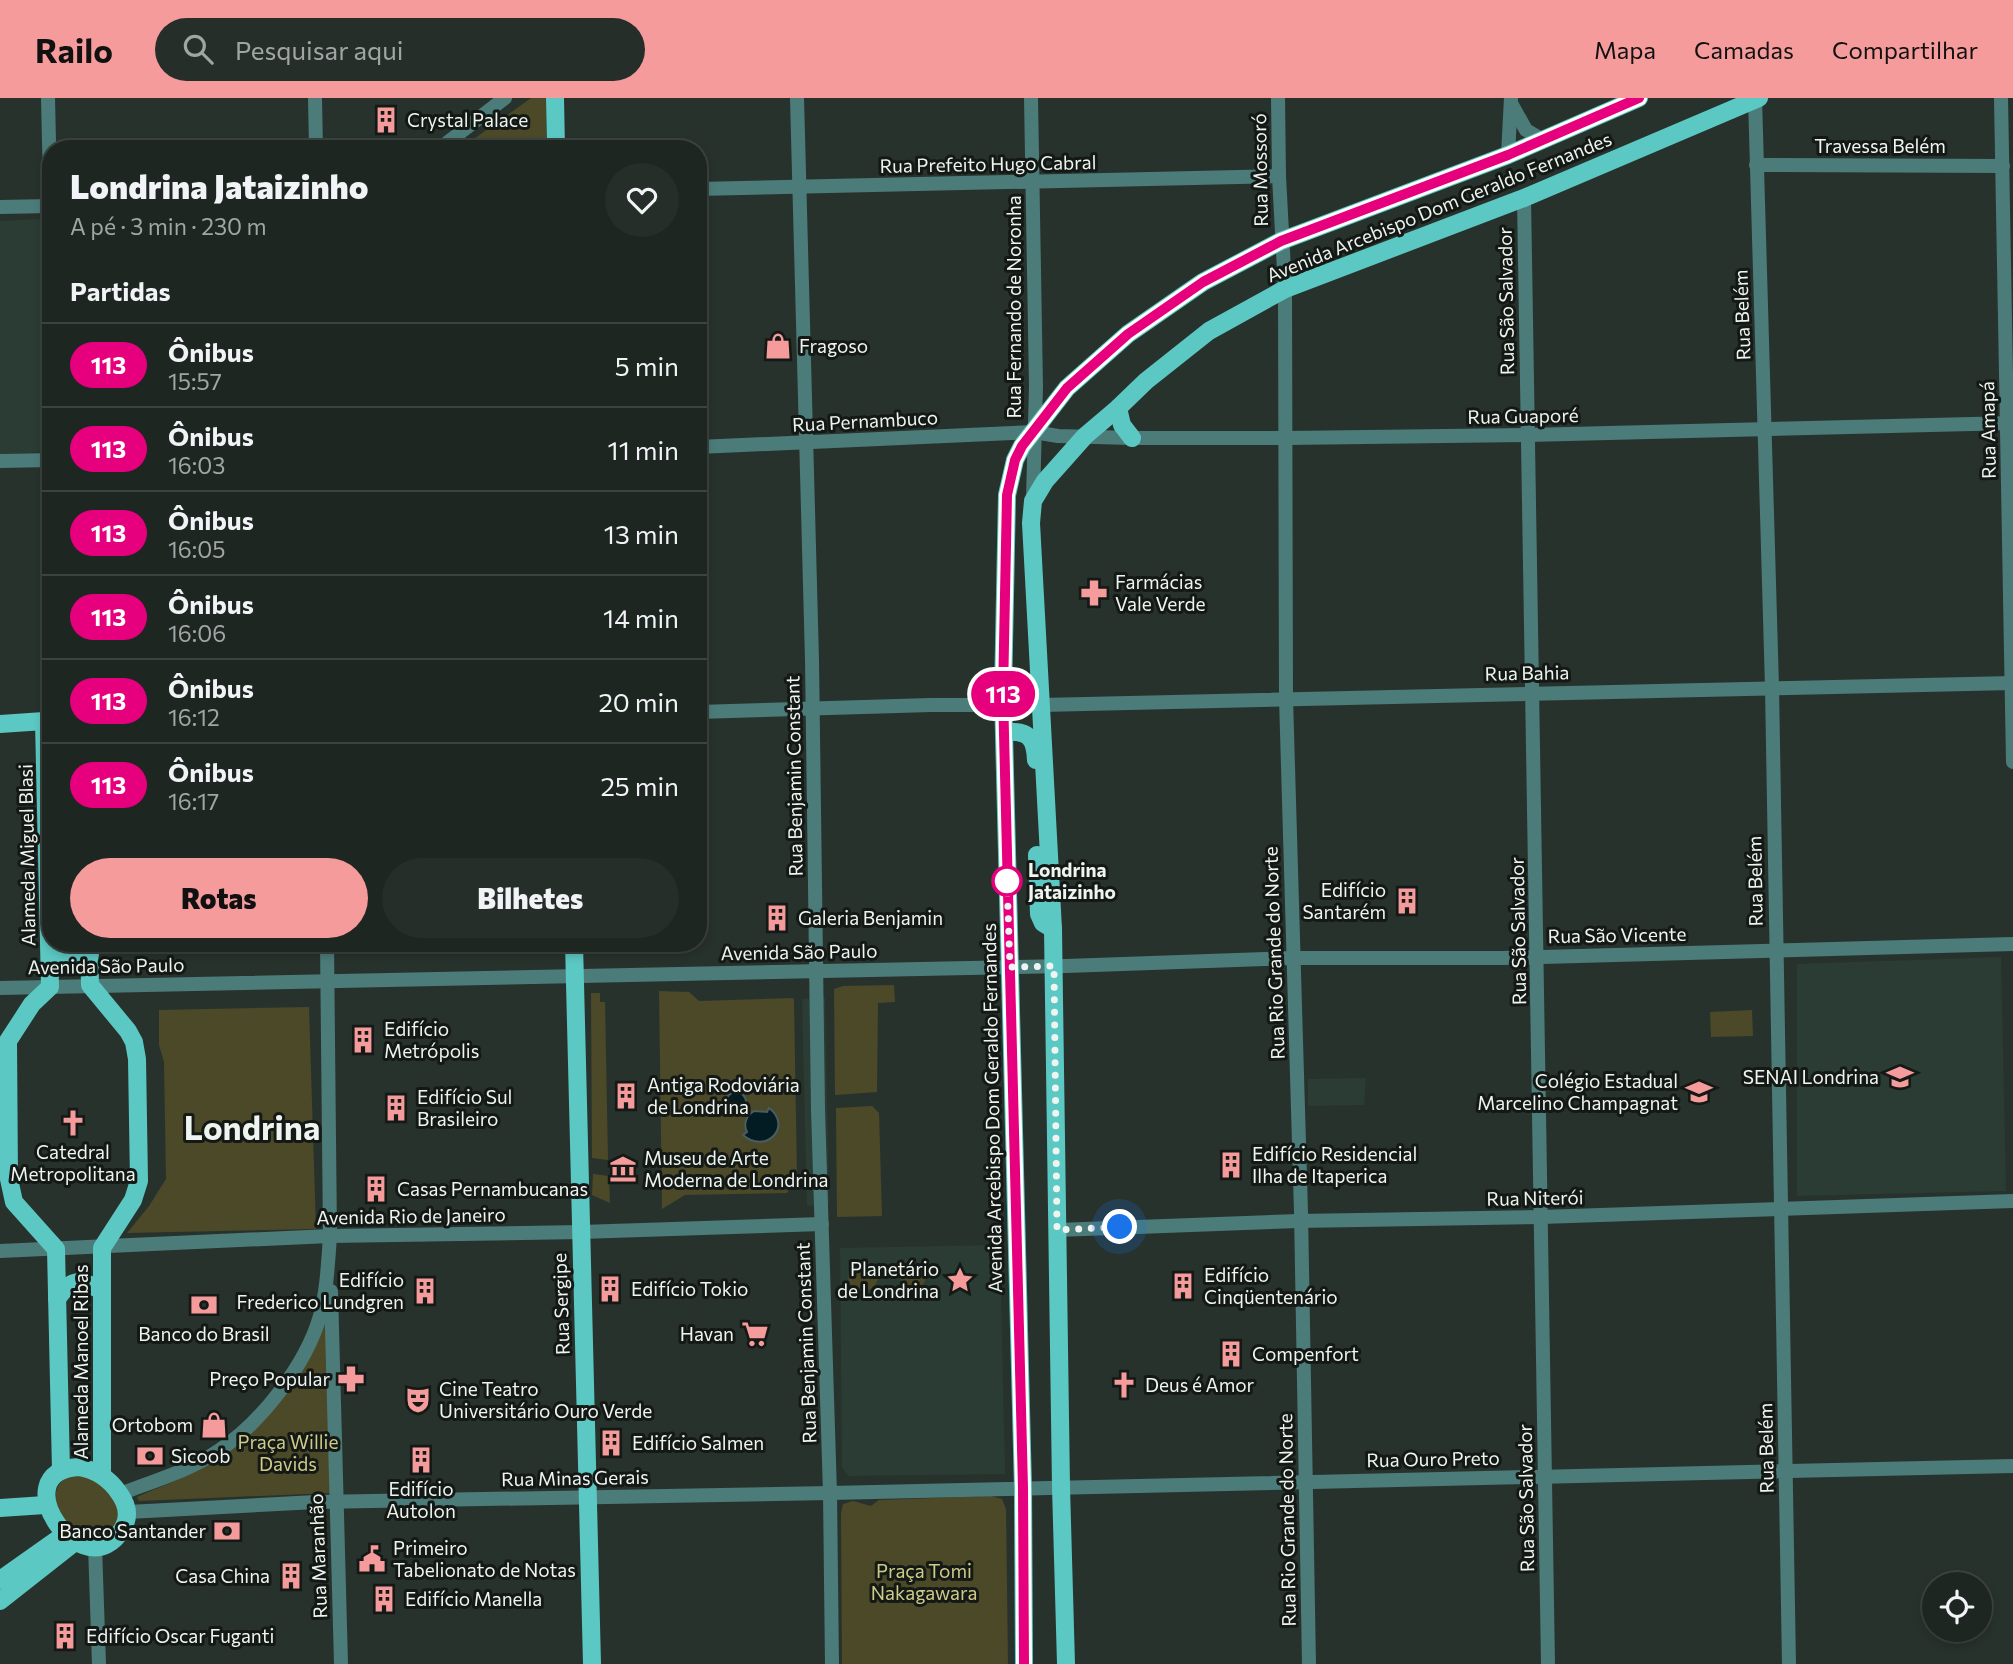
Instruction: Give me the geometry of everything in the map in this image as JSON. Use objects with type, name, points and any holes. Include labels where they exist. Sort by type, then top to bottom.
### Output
[{"type":"main road","points":[[555,98],[556,140]]},
{"type":"main road","name":"Avenida Arcebispo Dom Geraldo Fernandes","points":[[1024,1664],[1023,1488],[1004,732],[1007,495],[1015,460],[1022,446],[1067,388],[1128,334],[1203,282],[1281,241],[1508,155],[1639,98]]},
{"type":"main road","name":"Avenida Arcebispo Dom Geraldo Fernandes","points":[[1033,500],[1045,481],[1085,436],[1146,381],[1209,331],[1285,289],[1524,198],[1756,99]]},
{"type":"main road","points":[[1118,408],[1122,425],[1132,438]]},
{"type":"main road","points":[[1033,500],[1031,523],[1053,929],[1066,1664]]},
{"type":"main road","points":[[0,724],[42,721]]},
{"type":"main road","points":[[1004,732],[1026,735],[1035,746],[1039,914],[1043,923],[1053,929]]},
{"type":"main road","name":"Alameda Miguel Blasi","points":[[50,952],[50,987]]},
{"type":"main road","points":[[58,952],[65,960],[80,961],[88,952]]},
{"type":"main road","points":[[90,952],[90,985],[128,1031],[134,1042],[137,1059],[139,1181],[133,1200],[102,1248]]},
{"type":"main road","name":"Rua Sergipe","points":[[574,952],[592,1664]]},
{"type":"main road","points":[[50,987],[32,1004],[8,1041],[9,1166],[10,1191],[14,1202],[56,1250]]},
{"type":"main road","name":"Alameda Manoel Ribas","points":[[102,1248],[102,1475]]},
{"type":"main road","name":"Alameda Manoel Ribas","points":[[56,1250],[61,1470]]},
{"type":"main road","points":[[57,1298],[70,1283],[79,1282],[102,1291]]},
{"type":"main road","points":[[79,1467],[102,1475],[120,1494],[128,1512],[125,1526],[105,1545],[95,1546],[70,1538],[52,1521],[46,1506],[46,1488],[54,1475],[61,1470],[79,1467]]},
{"type":"main road","points":[[4,1505],[46,1506]]},
{"type":"main road","points":[[0,1580],[70,1538]]},
{"type":"main road","points":[[0,1601],[70,1538]]},
{"type":"street","points":[[48,98],[49,140]]},
{"type":"street","points":[[314,98],[316,140]]},
{"type":"street","points":[[451,140],[505,98]]},
{"type":"street","name":"Rua Benjamin Constant","points":[[797,98],[832,1664]]},
{"type":"street","name":"Rua Fernando de Noronha","points":[[1031,98],[1036,387],[1034,432]]},
{"type":"street","name":"Rua Mossoró","points":[[1278,98],[1281,241]]},
{"type":"street","name":"Rua Amapá","points":[[2001,98],[2009,240],[2013,762]]},
{"type":"street","name":"Rua Belém","points":[[1756,99],[1772,687],[1789,1664]]},
{"type":"street","points":[[1511,101],[1526,130],[1543,140]]},
{"type":"street","points":[[1508,155],[1511,101]]},
{"type":"street","name":"Travessa Belém","points":[[1756,165],[2003,166]]},
{"type":"street","name":"Rua Prefeito Hugo Cabral","points":[[707,189],[1279,176]]},
{"type":"street","name":"Rua São Salvador","points":[[1524,198],[1548,1664]]},
{"type":"street","points":[[0,207],[42,206]]},
{"type":"street","name":"Rua Rio Grande do Norte","points":[[1281,241],[1285,289],[1286,698],[1301,1221],[1309,1664]]},
{"type":"street","name":"Rua Guaporé","points":[[1034,432],[1059,436],[1132,438],[1286,438],[2010,423]]},
{"type":"street","points":[[1033,500],[1034,432]]},
{"type":"street","name":"Rua Pernambuco","points":[[707,447],[1034,432]]},
{"type":"street","points":[[0,461],[42,460]]},
{"type":"street","name":"Rua Bahia","points":[[707,712],[2012,683]]},
{"type":"street","name":"Rua São Vicente","points":[[1054,966],[1292,958],[1538,956],[2013,944]]},
{"type":"street","points":[[120,1494],[167,1476],[218,1451],[237,1437],[275,1397],[306,1348],[320,1318],[327,1282],[330,1236],[327,952]]},
{"type":"street","name":"Avenida São Paulo","points":[[0,988],[1054,966]]},
{"type":"street","name":"Rua Niterói","points":[[1057,1230],[2013,1201]]},
{"type":"street","name":"Avenida Rio de Janeiro","points":[[0,1251],[330,1236],[822,1224]]},
{"type":"street","name":"Rua Maranhão","points":[[330,1236],[341,1664]]},
{"type":"street","name":"Rua Ouro Preto","points":[[1023,1488],[2013,1466]]},
{"type":"street","name":"Rua Minas Gerais","points":[[128,1512],[335,1502],[1023,1488]]},
{"type":"street","points":[[95,1546],[99,1664]]},
{"type":"shaded area","points":[[41,219],[42,452],[0,454],[0,221]]},
{"type":"shaded area","name":"SENAI Londrina","points":[[2001,957],[2006,1191],[1797,1196],[1797,964]]},
{"type":"shaded area","points":[[825,998],[829,1204],[807,1206],[802,999]]},
{"type":"shaded area","points":[[1366,1078],[1364,1105],[1308,1106],[1308,1079]]},
{"type":"shaded area","points":[[1000,1245],[1005,1474],[848,1476],[842,1467],[840,1248]]},
{"type":"green space","points":[[531,98],[546,98],[546,140],[473,140]]},
{"type":"green space","points":[[894,985],[895,1002],[878,1003],[877,1092],[835,1095],[834,989],[843,986]]},
{"type":"green space","points":[[659,991],[689,992],[699,1001],[793,998],[797,1176],[787,1193],[685,1195],[662,1209]]},
{"type":"green space","points":[[591,993],[600,993],[600,1002],[605,1002],[608,1160],[592,1158]]},
{"type":"green space","points":[[309,1007],[316,1229],[127,1233],[166,1179],[164,1062],[159,1045],[159,1010]]},
{"type":"green space","points":[[1752,1010],[1753,1036],[1711,1037],[1710,1012]]},
{"type":"green space","points":[[872,1106],[879,1113],[882,1216],[837,1217],[836,1108]]},
{"type":"green space","points":[[593,1174],[609,1176],[610,1203],[592,1195]]},
{"type":"green space","points":[[863,1261],[874,1265],[878,1276],[874,1287],[863,1291],[852,1287],[848,1276],[852,1265]]},
{"type":"green space","points":[[913,1263],[922,1267],[926,1276],[922,1285],[913,1289],[904,1285],[900,1276],[904,1267]]},
{"type":"green space","name":"Praça Willie Davids","points":[[328,1300],[330,1493],[139,1501],[137,1497],[219,1459],[244,1438],[272,1403]]},
{"type":"green space","points":[[82,1475],[101,1484],[119,1503],[119,1523],[106,1537],[88,1538],[78,1535],[62,1518],[56,1503],[57,1488],[61,1482]]},
{"type":"green space","name":"Praça Tomi Nakagawara","points":[[991,1496],[1002,1499],[1006,1509],[1008,1664],[842,1664],[843,1504],[853,1501],[871,1506],[879,1500]]},
{"type":"water","points":[[736,1092],[743,1095],[746,1102],[743,1109],[736,1112],[729,1109],[726,1102],[729,1095]]},
{"type":"water","points":[[769,1108],[776,1115],[778,1123],[774,1136],[760,1142],[743,1135],[747,1132],[745,1123],[749,1115],[754,1111],[767,1112]]},
{"type":"bus line","name":"113","points":[[1024,1664],[1023,1488],[1003,694],[1007,495],[1015,460],[1048,409],[1067,388],[1128,334],[1203,282],[1281,241],[1508,155],[1639,98]]},
{"type":"place","name":"Crystal Palace","points":[[386,120]]},
{"type":"place","name":"Fragoso","points":[[778,346]]},
{"type":"place","name":"Farmácias Vale Verde","points":[[1094,593]]},
{"type":"place","name":"Londrina Jataizinho","points":[[1007,881]]},
{"type":"place","name":"Edifício Santarém","points":[[1407,901]]},
{"type":"place","name":"Galeria Benjamin","points":[[777,918]]},
{"type":"place","name":"Edifício Metrópolis","points":[[363,1040]]},
{"type":"place","name":"SENAI Londrina","points":[[1900,1077]]},
{"type":"place","name":"Colégio Estadual Marcelino Champagnat","points":[[1699,1092]]},
{"type":"place","name":"Antiga Rodoviária de Londrina","points":[[626,1096]]},
{"type":"place","name":"Edifício Sul Brasileiro","points":[[396,1108]]},
{"type":"place","name":"Catedral Metropolitana","points":[[73,1123]]},
{"type":"place","name":"Edifício Residencial Ilha de Itaperica","points":[[1231,1165]]},
{"type":"place","name":"Museu de Arte Moderna de Londrina","points":[[623,1169]]},
{"type":"place","name":"Casas Pernambucanas","points":[[376,1189]]},
{"type":"place","name":"Planetário de Londrina","points":[[960,1280]]},
{"type":"place","name":"Edifício Cinqüentenário","points":[[1183,1286]]},
{"type":"place","name":"Edifício Tokio","points":[[610,1289]]},
{"type":"place","name":"Edifício Frederico Lundgren","points":[[425,1291]]},
{"type":"place","name":"Banco do Brasil","points":[[204,1305]]},
{"type":"place","name":"Havan","points":[[755,1334]]},
{"type":"place","name":"Compenfort","points":[[1231,1354]]},
{"type":"place","name":"Preço Popular","points":[[351,1379]]},
{"type":"place","name":"Deus é Amor","points":[[1124,1385]]},
{"type":"place","name":"Cine Teatro Universitário Ouro Verde","points":[[418,1400]]},
{"type":"place","name":"Ortobom","points":[[214,1425]]},
{"type":"place","name":"Edifício Salmen","points":[[611,1443]]},
{"type":"place","name":"Sicoob","points":[[150,1456]]},
{"type":"place","name":"Edifício Autolon","points":[[421,1460]]},
{"type":"place","name":"Banco Santander","points":[[227,1531]]},
{"type":"place","name":"Primeiro Tabelionato de Notas","points":[[372,1559]]},
{"type":"place","name":"Casa China","points":[[291,1576]]},
{"type":"place","name":"Edifício Manella","points":[[384,1599]]},
{"type":"place","name":"Edifício Oscar Fuganti","points":[[65,1636]]},
{"type":"district","name":"Londrina","points":[[252,1128]]},
{"type":"route","points":[[1007,881],[1010,967],[1054,966],[1057,1230],[1120,1227]]}]
